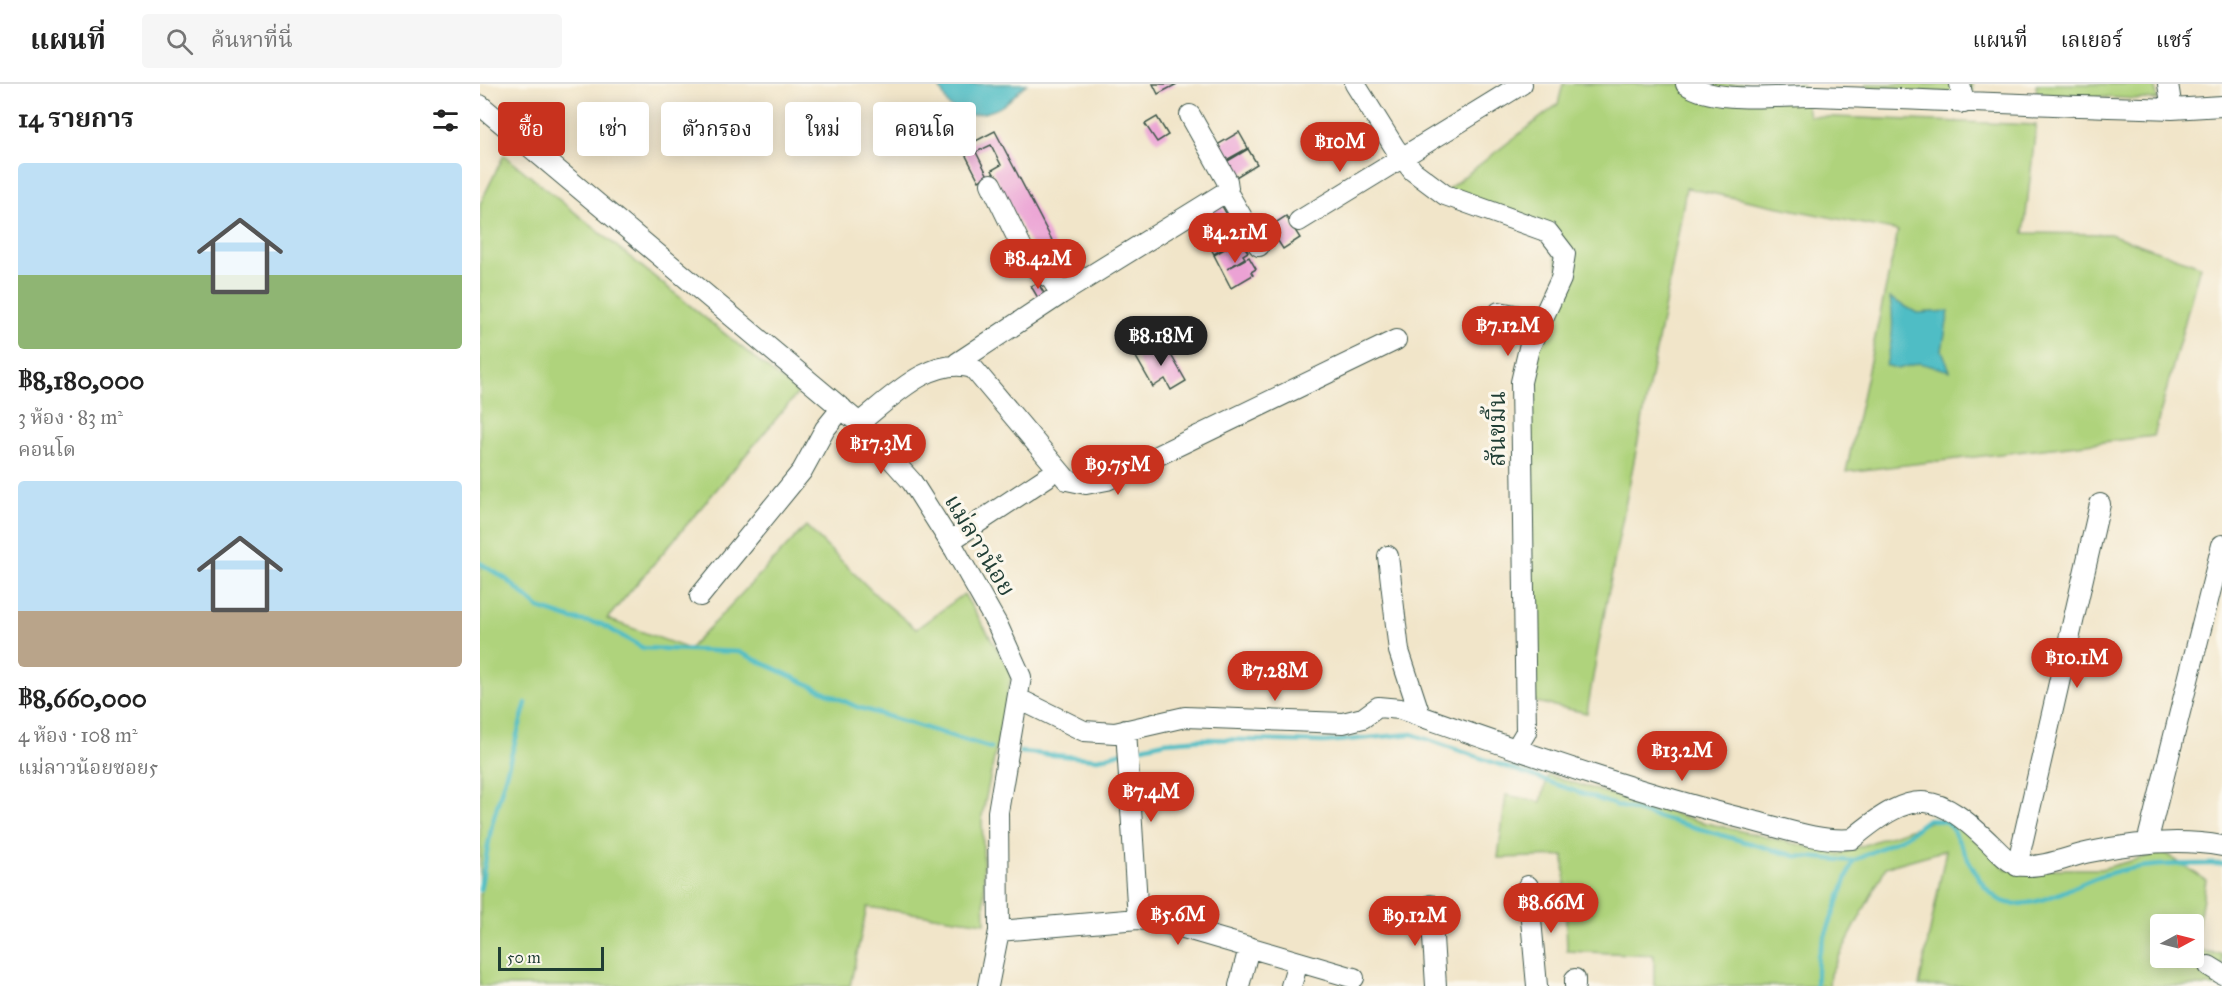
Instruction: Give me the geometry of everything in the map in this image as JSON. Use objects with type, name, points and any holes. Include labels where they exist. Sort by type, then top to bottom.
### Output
[{"type":"street","name":"สันขมิ้น","points":[[1355,84],[1413,171],[1444,195],[1548,232],[1565,254],[1561,279],[1529,348],[1521,382],[1526,732],[1517,747]]},
{"type":"street","points":[[1299,221],[1401,156],[1522,84]]},
{"type":"street","points":[[1686,84],[1720,96],[1814,90],[1962,94],[2172,109],[2222,106]]},
{"type":"street","points":[[2168,84],[2172,109]]},
{"type":"street","name":"แม่ลาวน้อย","points":[[480,105],[859,423],[912,482],[950,541],[998,626],[1021,677],[1019,699],[1005,759],[998,812],[999,931],[988,986]]},
{"type":"street","points":[[1190,115],[1227,181],[1226,190],[1259,246]]},
{"type":"street","points":[[991,184],[1030,264],[1052,280],[1061,294]]},
{"type":"street","points":[[859,423],[912,382],[941,367],[957,363],[1226,190]]},
{"type":"street","points":[[1499,312],[1542,320]]},
{"type":"street","points":[[957,363],[974,368],[1067,480],[1086,484],[1107,480],[1396,340]]},
{"type":"street","points":[[700,596],[802,471],[825,429],[842,408]]},
{"type":"street","points":[[950,541],[1047,477]]},
{"type":"street","points":[[2017,866],[2100,504]]},
{"type":"street","points":[[2147,843],[2222,545]]},
{"type":"street","points":[[1388,556],[1399,651],[1420,716]]},
{"type":"street","points":[[1019,699],[1084,731],[1115,733],[1185,717],[1343,723],[1363,718],[1378,707],[1400,709],[1710,810],[1809,835],[1841,840],[1852,839],[1878,817],[1901,805],[1934,802],[1962,818],[2004,858],[2017,866],[2030,867],[2090,852],[2147,843],[2222,846]]},
{"type":"street","points":[[1126,730],[1138,919]]},
{"type":"street","points":[[1528,886],[1537,986]]},
{"type":"street","points":[[1431,905],[1436,986]]},
{"type":"street","points":[[999,931],[1138,919],[1173,926],[1354,978]]},
{"type":"street","points":[[1239,986],[1249,948]]},
{"type":"street","points":[[1291,986],[1298,962]]},
{"type":"green space","points":[[1563,84],[1802,84],[1809,116],[2036,125],[2024,233],[2110,234],[2200,266],[2154,436],[1846,472],[1898,231],[1686,188],[1610,581],[1587,713],[1526,700],[1521,382],[1561,279],[1548,232],[1439,196],[1558,104]]},
{"type":"green space","points":[[1866,84],[1972,84],[1973,94],[1867,90]]},
{"type":"green space","points":[[2036,84],[2154,84],[2158,100],[2037,94]]},
{"type":"green space","points":[[505,156],[798,393],[607,619],[689,649],[806,526],[877,596],[916,629],[964,594],[1012,673],[982,816],[985,923],[867,907],[850,986],[480,986],[480,204]]},
{"type":"green space","points":[[1548,775],[1698,821],[1839,854],[1949,815],[2006,869],[2101,869],[2163,852],[2206,880],[2200,914],[2150,914],[2150,968],[2204,968],[2204,951],[2222,954],[2222,986],[1919,986],[1946,850],[1886,867],[1830,974],[1829,986],[1654,986],[1654,955],[1567,951],[1564,856],[1498,858],[1506,795],[1541,802]]},
{"type":"water","points":[[938,84],[1027,84],[1009,101],[986,113],[976,114],[976,102],[947,102]]},
{"type":"water","points":[[1890,298],[1917,313],[1949,311],[1942,350],[1950,371],[1919,363],[1898,369],[1886,365],[1892,332]]},
{"type":"building","points":[[1153,84],[1177,84],[1158,94]]},
{"type":"building","points":[[1157,117],[1168,135],[1157,142],[1145,124]]},
{"type":"building","points":[[995,131],[1055,246],[1036,255],[992,170],[1001,165],[991,145],[976,152],[976,141]]},
{"type":"building","points":[[1239,132],[1248,148],[1221,163],[1217,145]]},
{"type":"building","points":[[1248,149],[1257,164],[1231,180],[1226,162]]},
{"type":"building","points":[[976,152],[988,176],[979,181],[966,156],[976,156]]},
{"type":"building","points":[[1222,206],[1229,218],[1224,221],[1226,224],[1204,237],[1195,221]]},
{"type":"building","points":[[1286,216],[1300,238],[1283,249],[1269,227]]},
{"type":"building","points":[[1231,223],[1238,235],[1234,238],[1236,241],[1214,254],[1205,238]]},
{"type":"building","points":[[1240,240],[1248,252],[1243,255],[1245,258],[1227,269],[1249,257],[1256,269],[1251,272],[1253,275],[1231,288],[1214,255]]},
{"type":"building","points":[[1038,283],[1045,295],[1038,298],[1031,286]]},
{"type":"building","points":[[1163,341],[1186,381],[1171,390],[1165,379],[1153,387],[1136,357]]},
{"type":"waterway","points":[[480,563],[506,579],[539,608],[572,619],[601,624],[643,648],[739,652],[857,707],[991,748]]},
{"type":"waterway","points":[[480,890],[492,824],[526,703]]},
{"type":"waterway","points":[[1134,749],[1165,742],[1205,739],[1325,742],[1412,734],[1615,805],[1795,856],[1853,861],[1906,836],[1928,819],[1947,822],[1984,886],[2000,900],[2012,904],[2039,901],[2104,875],[2133,868],[2222,864]]},
{"type":"waterway","points":[[1020,752],[1098,759],[1122,752]]},
{"type":"waterway","points":[[1816,986],[1818,955],[1853,861]]}]
